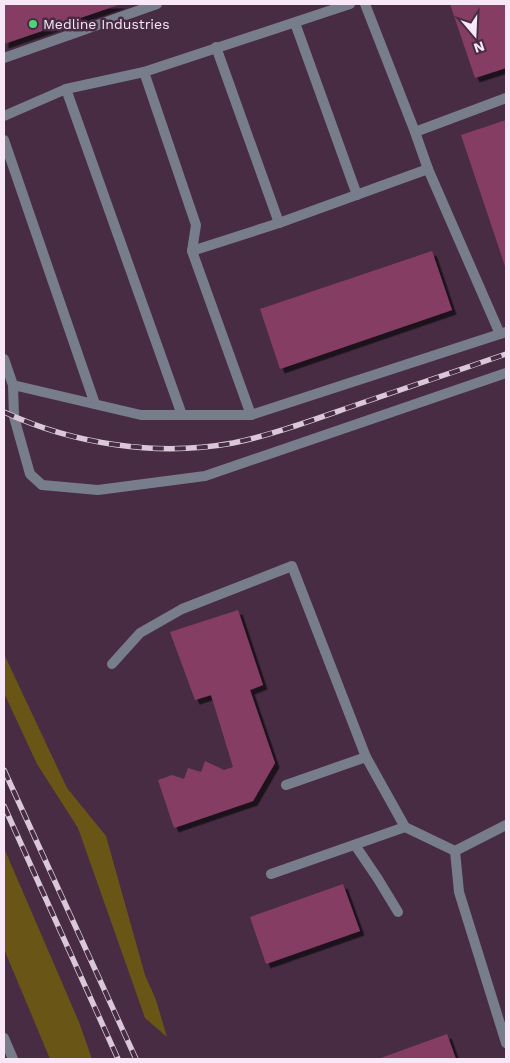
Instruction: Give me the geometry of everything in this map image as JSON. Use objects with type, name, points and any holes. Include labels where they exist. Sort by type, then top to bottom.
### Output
[{"type":"street","points":[[4,58],[157,4]]},
{"type":"street","points":[[4,116],[66,89],[144,72],[350,4]]},
{"type":"street","points":[[13,385],[141,415],[251,415],[503,333],[428,169],[365,4]]},
{"type":"street","points":[[295,23],[357,195]]},
{"type":"street","points":[[216,47],[279,223]]},
{"type":"street","points":[[144,72],[196,225],[192,251],[251,415]]},
{"type":"street","points":[[66,89],[182,415]]},
{"type":"street","points":[[415,132],[506,98]]},
{"type":"street","points":[[4,140],[95,404]]},
{"type":"street","points":[[192,251],[279,223],[428,169]]},
{"type":"street","points":[[4,359],[13,385],[14,417],[30,474],[42,484],[98,490],[204,476],[506,373]]},
{"type":"street","points":[[112,664],[140,633],[182,609],[292,566],[366,757],[405,827],[455,851]]},
{"type":"street","points":[[286,785],[366,757]]},
{"type":"street","points":[[455,851],[506,825]]},
{"type":"street","points":[[272,874],[405,827]]},
{"type":"street","points":[[355,845],[398,912]]},
{"type":"street","points":[[455,851],[459,892],[506,1043]]},
{"type":"street","points":[[4,1038],[13,1059]]},
{"type":"shaded area","points":[[4,654],[67,788],[106,836],[145,975],[156,1000],[167,1037],[145,1018],[78,828],[37,764],[4,693]]},
{"type":"shaded area","points":[[4,848],[79,1022],[92,1059],[50,1059],[4,949]]},
{"type":"building","name":"Medline Industries","points":[[4,4],[121,4],[4,44]]},
{"type":"building","points":[[450,4],[506,4],[506,68],[475,78]]},
{"type":"building","points":[[506,120],[506,269],[461,135]]},
{"type":"building","points":[[432,251],[452,310],[280,369],[260,309]]},
{"type":"building","points":[[238,610],[263,685],[250,690],[275,763],[253,801],[174,828],[158,780],[172,775],[184,779],[188,768],[201,772],[205,761],[224,770],[233,767],[211,695],[195,700],[170,632]]},
{"type":"building","points":[[343,884],[360,931],[266,964],[250,917]]},
{"type":"building","points":[[447,1034],[456,1059],[378,1059]]},
{"type":"railway","points":[[4,412],[31,423],[87,440],[145,448],[175,449],[204,447],[233,443],[281,430],[506,354]]},
{"type":"railway","points":[[4,770],[136,1059]]},
{"type":"railway","points":[[4,806],[118,1059]]},
{"type":"place","name":"Medline Industries","points":[[33,24]]}]
